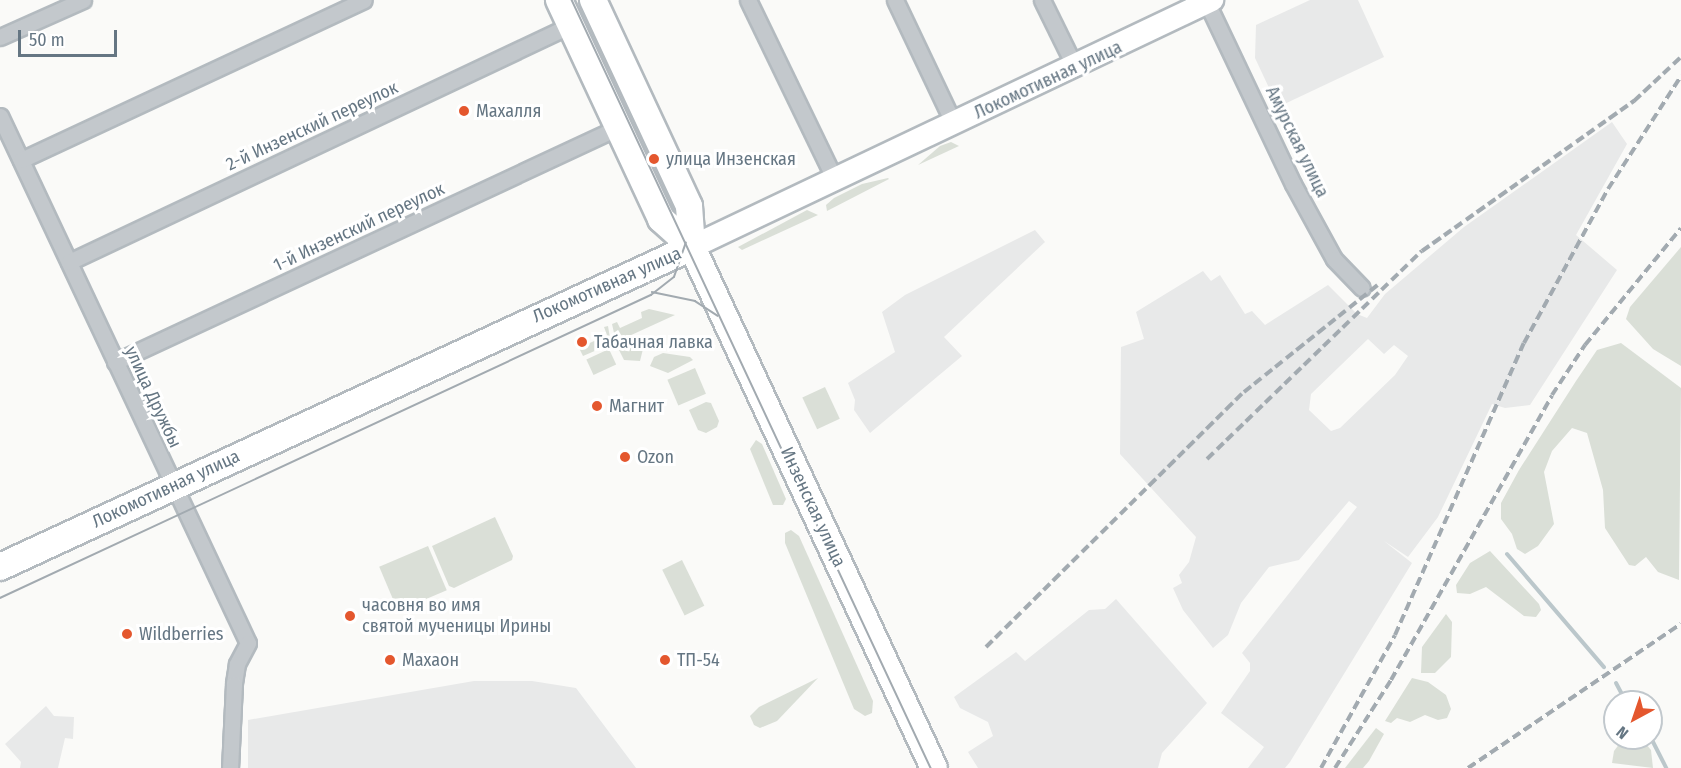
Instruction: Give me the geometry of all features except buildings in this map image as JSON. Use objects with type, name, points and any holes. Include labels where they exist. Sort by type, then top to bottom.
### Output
[{"type":"main road","name":"Инзенская улица","points":[[559,0],[661,219],[692,247]]},
{"type":"main road","name":"Инзенская улица","points":[[593,0],[689,206],[692,247],[934,768]]},
{"type":"main road","name":"Локомотивная улица","points":[[0,567],[692,247],[1208,2]]},
{"type":"street","points":[[0,37],[82,0]]},
{"type":"street","points":[[21,160],[364,0]]},
{"type":"street","points":[[748,0],[835,180]]},
{"type":"street","points":[[895,0],[954,124]]},
{"type":"street","points":[[1042,0],[1075,67]]},
{"type":"street","name":"Амурская улица","points":[[1208,2],[1293,184],[1334,259],[1362,288]]},
{"type":"street","name":"2-й Инзенский переулок","points":[[69,262],[571,25]]},
{"type":"street","name":"улица Дружбы","points":[[0,116],[249,643],[237,664],[230,768]]},
{"type":"street","name":"1-й Инзенский переулок","points":[[115,362],[619,127]]},
{"type":"shaded area","points":[[1310,0],[1358,0],[1384,57],[1278,107],[1255,58],[1256,25]]},
{"type":"shaded area","points":[[1612,122],[1627,144],[1576,235],[1617,270],[1530,405],[1505,408],[1492,404],[1438,517],[1408,557],[1384,541],[1412,563],[1290,762],[1285,768],[1248,768],[1264,747],[1221,713],[1250,671],[1250,663],[1242,653],[1357,507],[1349,501],[1299,560],[1269,567],[1241,603],[1228,635],[1213,648],[1183,610],[1173,588],[1182,583],[1179,575],[1189,562],[1196,537],[1120,454],[1121,347],[1144,339],[1136,312],[1203,271],[1211,281],[1220,275],[1245,314],[1252,311],[1265,325],[1328,285],[1357,314],[1367,318],[1385,294],[1464,227]],"holes":[[[1368,339],[1384,354],[1394,345],[1408,356],[1395,375],[1340,428],[1331,431],[1309,410],[1311,394]]]},
{"type":"shaded area","points":[[951,142],[959,146],[918,165],[940,146]]},
{"type":"shaded area","points":[[888,178],[827,211],[826,205],[834,198],[862,184]]},
{"type":"shaded area","points":[[807,210],[818,215],[742,250],[738,247]]},
{"type":"shaded area","points":[[1035,230],[1045,242],[944,337],[962,356],[870,433],[854,410],[855,400],[848,383],[895,352],[882,312],[905,295]]},
{"type":"shaded area","points":[[1681,247],[1681,366],[1653,349],[1626,319],[1630,307]]},
{"type":"shaded area","points":[[649,309],[675,315],[616,342],[612,324],[617,322],[620,328],[642,318],[641,312]]},
{"type":"shaded area","points":[[608,326],[611,344],[583,356],[579,348],[607,335],[604,327]]},
{"type":"shaded area","points":[[1621,343],[1681,388],[1679,580],[1658,572],[1646,557],[1635,566],[1629,565],[1605,528],[1603,490],[1587,433],[1572,428],[1552,451],[1544,472],[1554,524],[1538,546],[1525,554],[1517,549],[1512,534],[1501,519],[1501,503],[1519,470],[1597,350]]},
{"type":"shaded area","points":[[625,347],[643,349],[640,361],[624,360],[619,350]]},
{"type":"shaded area","points":[[609,349],[616,364],[594,375],[586,360]]},
{"type":"shaded area","points":[[663,353],[690,357],[693,360],[668,373],[650,366],[654,357]]},
{"type":"shaded area","points":[[695,368],[706,394],[678,405],[667,380]]},
{"type":"shaded area","points":[[825,387],[840,419],[817,429],[802,398]]},
{"type":"shaded area","points":[[706,402],[711,403],[719,421],[717,427],[706,433],[698,430],[689,410]]},
{"type":"shaded area","points":[[756,440],[762,444],[786,499],[783,505],[773,505],[750,449]]},
{"type":"shaded area","points":[[495,517],[513,556],[512,560],[454,588],[449,586],[432,546]]},
{"type":"shaded area","points":[[791,530],[799,536],[873,701],[872,713],[865,716],[854,709],[785,543],[785,533]]},
{"type":"shaded area","points":[[428,546],[447,590],[398,611],[379,567]]},
{"type":"shaded area","points":[[1490,551],[1539,604],[1541,610],[1536,617],[1524,616],[1486,587],[1470,594],[1457,593],[1456,585],[1470,563]]},
{"type":"shaded area","points":[[682,560],[704,606],[685,615],[662,570]]},
{"type":"shaded area","points":[[1116,599],[1207,703],[1162,753],[1158,768],[978,768],[968,752],[993,736],[988,722],[960,708],[954,697],[1016,652],[1025,661],[1089,610],[1105,609]]},
{"type":"shaded area","points":[[1446,614],[1452,622],[1451,657],[1435,673],[1421,673],[1422,647]]},
{"type":"shaded area","points":[[818,678],[777,721],[760,728],[754,725],[750,716],[759,707]]},
{"type":"shaded area","points":[[1412,678],[1428,682],[1446,695],[1451,709],[1447,718],[1438,720],[1425,715],[1410,722],[1397,718],[1391,723],[1385,721]]},
{"type":"shaded area","points":[[474,681],[532,681],[576,688],[636,768],[248,768],[248,720]]},
{"type":"shaded area","points":[[46,706],[54,716],[74,717],[73,739],[65,738],[58,768],[20,768],[21,762],[5,744]]},
{"type":"shaded area","points":[[1376,728],[1384,734],[1369,761],[1363,768],[1345,768]]},
{"type":"shaded area","points":[[1651,750],[1653,768],[1612,763],[1614,751]]},
{"type":"waterway","points":[[1507,554],[1604,667]]},
{"type":"waterway","points":[[1616,683],[1620,690]]},
{"type":"waterway","points":[[1657,750],[1666,768]]},
{"type":"tram line","points":[[572,0],[931,768]]},
{"type":"tram line","points":[[0,598],[651,295],[674,277],[686,243]]},
{"type":"tram line","points":[[652,292],[695,301],[718,316]]},
{"type":"railway","points":[[1207,459],[1422,251],[1634,101],[1681,57]]},
{"type":"railway","points":[[1321,768],[1395,635],[1524,343],[1608,189],[1681,76]]},
{"type":"railway","points":[[1335,768],[1391,680],[1552,395],[1585,345],[1681,228]]},
{"type":"railway","points":[[986,647],[1244,392],[1379,284]]},
{"type":"railway","points":[[1468,768],[1681,624]]},
{"type":"place","name":"Махалля","points":[[464,111]]},
{"type":"place","name":"улица Инзенская","points":[[654,159]]},
{"type":"place","name":"Табачная лавка","points":[[582,342]]},
{"type":"place","name":"Магнит","points":[[597,406]]},
{"type":"place","name":"Ozon","points":[[625,457]]},
{"type":"place","name":"часовня во имя святой мученицы Ирины","points":[[350,616]]},
{"type":"place","name":"Wildberries","points":[[127,634]]},
{"type":"place","name":"Махаон","points":[[390,660]]},
{"type":"place","name":"ТП-54","points":[[665,660]]}]
